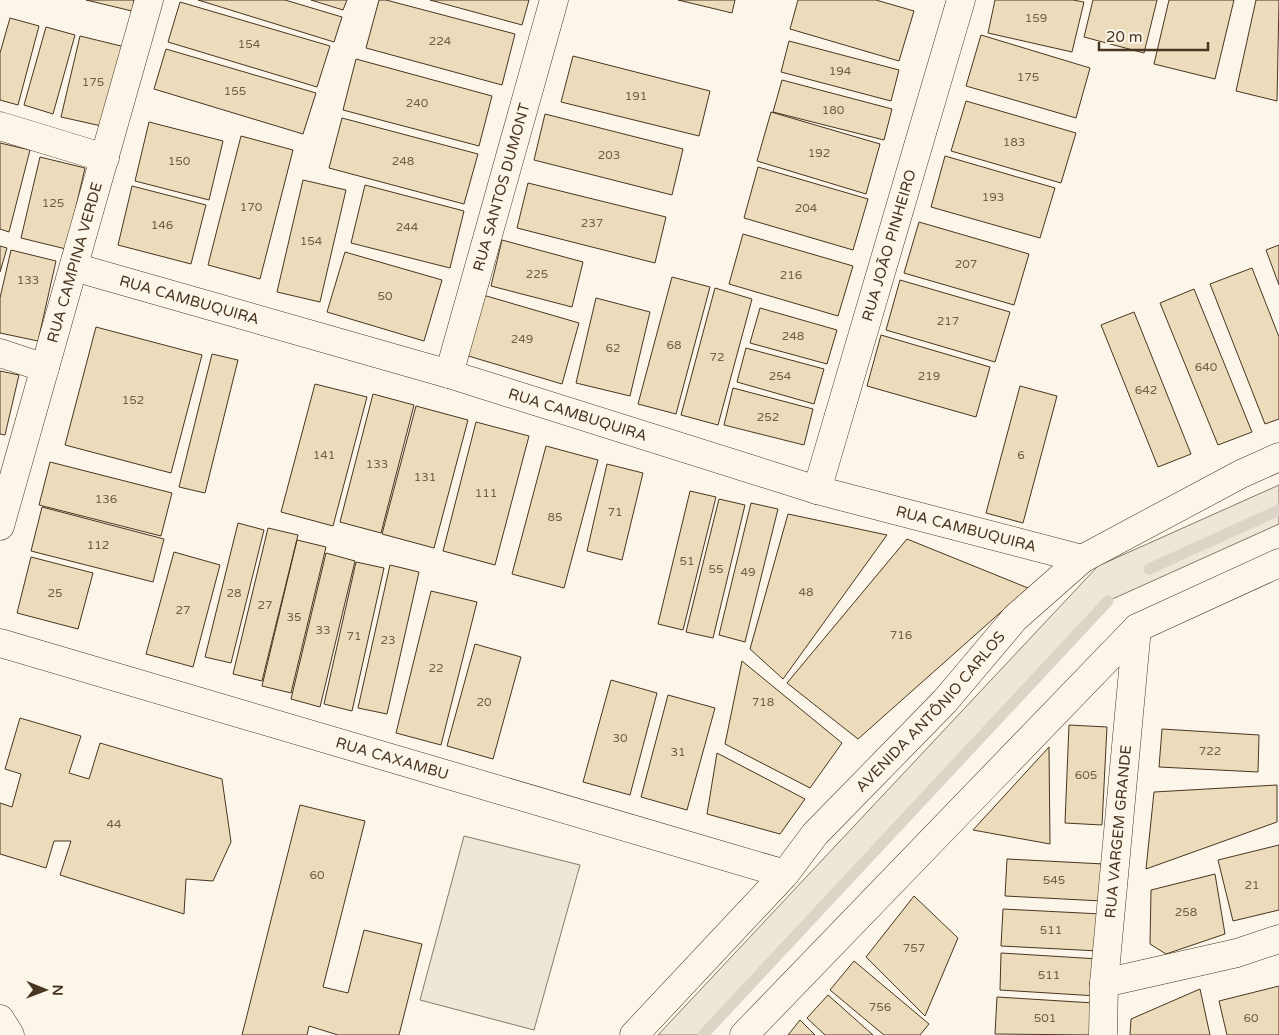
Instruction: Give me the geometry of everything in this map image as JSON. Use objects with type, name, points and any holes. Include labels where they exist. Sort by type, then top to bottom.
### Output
[{"type":"street","name":"RUA CAMPINA VERDE","points":[[0,526],[149,0]]},
{"type":"street","name":"RUA SANTOS DUMONT","points":[[449,374],[554,0]]},
{"type":"street","name":"RUA JOÃO PINHEIRO","points":[[817,490],[961,0]]},
{"type":"street","points":[[0,126],[105,158]]},
{"type":"street","name":"RUA CAMBUQUIRA","points":[[74,268],[449,374],[817,490],[1082,559]]},
{"type":"street","points":[[0,353],[45,368]]},
{"type":"street","name":"AVENIDA ANTÔNIO CARLOS","points":[[634,1035],[785,874],[815,834],[946,702],[1015,618],[1082,559],[1240,474],[1279,457]]},
{"type":"street","points":[[744,1035],[1137,628],[1279,563]]},
{"type":"street","name":"RUA VARGEM GRANDE","points":[[1103,1035],[1104,983],[1137,628]]},
{"type":"street","name":"RUA CAXAMBU","points":[[0,643],[785,874]]},
{"type":"street","points":[[1104,983],[1237,953],[1279,939]]},
{"type":"street","points":[[0,1019],[10,1035]]},
{"type":"shaded area","points":[[1279,485],[1279,524],[1108,601],[706,1035],[658,1035],[1098,566]]},
{"type":"shaded area","points":[[464,836],[580,865],[534,1030],[420,1000]]},
{"type":"building","points":[[86,0],[134,0],[132,11]]},
{"type":"building","points":[[198,0],[285,0],[342,17],[334,42]]},
{"type":"building","points":[[311,0],[347,0],[343,10]]},
{"type":"building","points":[[379,0],[386,0],[515,34],[502,85],[366,48]]},
{"type":"building","points":[[430,0],[529,0],[522,25]]},
{"type":"building","points":[[678,0],[735,0],[732,13]]},
{"type":"building","points":[[798,0],[876,0],[914,11],[899,61],[790,29]]},
{"type":"building","points":[[995,0],[1073,0],[1084,2],[1072,52],[988,33]]},
{"type":"building","points":[[1093,0],[1157,0],[1144,53],[1084,37]]},
{"type":"building","points":[[1169,0],[1234,0],[1215,79],[1154,64]]},
{"type":"building","points":[[1256,0],[1279,0],[1277,101],[1236,91]]},
{"type":"building","points":[[180,2],[330,46],[317,87],[168,42]]},
{"type":"building","points":[[10,18],[39,26],[18,105],[0,100],[0,53]]},
{"type":"building","points":[[46,27],[75,35],[53,114],[24,105]]},
{"type":"building","points":[[981,35],[1090,68],[1076,118],[966,86]]},
{"type":"building","points":[[80,36],[125,47],[106,127],[61,117]]},
{"type":"building","points":[[789,41],[899,70],[891,101],[781,72]]},
{"type":"building","points":[[166,49],[316,93],[303,134],[154,89]]},
{"type":"building","points":[[573,56],[710,91],[699,136],[561,102]]},
{"type":"building","points":[[356,59],[492,96],[479,146],[343,110]]},
{"type":"building","points":[[782,80],[892,109],[884,140],[773,112]]},
{"type":"building","points":[[966,101],[1076,133],[1061,183],[951,151]]},
{"type":"building","points":[[771,112],[880,144],[866,194],[757,161]]},
{"type":"building","points":[[545,114],[683,149],[672,195],[534,160]]},
{"type":"building","points":[[342,118],[478,154],[464,204],[329,168]]},
{"type":"building","points":[[149,122],[223,141],[209,200],[135,181]]},
{"type":"building","points":[[241,136],[293,150],[260,279],[208,265]]},
{"type":"building","points":[[0,143],[30,150],[9,232],[0,229]]},
{"type":"building","points":[[945,156],[1055,188],[1040,238],[931,207]]},
{"type":"building","points":[[40,157],[85,168],[66,249],[21,238]]},
{"type":"building","points":[[758,167],[868,199],[853,250],[744,218]]},
{"type":"building","points":[[303,180],[346,190],[320,302],[277,292]]},
{"type":"building","points":[[528,183],[666,217],[655,263],[517,228]]},
{"type":"building","points":[[365,185],[464,211],[450,268],[351,243]]},
{"type":"building","points":[[132,186],[206,205],[191,264],[118,245]]},
{"type":"building","points":[[919,222],[1029,254],[1014,305],[904,273]]},
{"type":"building","points":[[743,234],[853,266],[838,316],[729,284]]},
{"type":"building","points":[[502,240],[583,262],[572,307],[491,286]]},
{"type":"building","points":[[1279,245],[1279,285],[1266,250]]},
{"type":"building","points":[[0,246],[7,248],[0,272]]},
{"type":"building","points":[[11,250],[56,261],[38,341],[0,333],[0,298]]},
{"type":"building","points":[[345,252],[442,280],[424,341],[327,312]]},
{"type":"building","points":[[1252,268],[1279,337],[1279,419],[1265,424],[1210,284]]},
{"type":"building","points":[[672,277],[710,287],[676,414],[638,404]]},
{"type":"building","points":[[900,280],[1010,312],[995,362],[886,330]]},
{"type":"building","points":[[715,288],[752,299],[718,425],[681,415]]},
{"type":"building","points":[[1194,289],[1252,432],[1218,445],[1160,303]]},
{"type":"building","points":[[483,295],[579,323],[562,384],[465,355]]},
{"type":"building","points":[[596,298],[650,312],[630,396],[576,383]]},
{"type":"building","points":[[760,308],[837,330],[827,364],[750,343]]},
{"type":"building","points":[[1134,312],[1191,454],[1158,467],[1101,325]]},
{"type":"building","points":[[96,327],[202,355],[171,473],[65,445]]},
{"type":"building","points":[[881,335],[990,367],[976,417],[867,386]]},
{"type":"building","points":[[746,348],[824,369],[814,404],[737,382]]},
{"type":"building","points":[[212,354],[238,360],[205,493],[179,487]]},
{"type":"building","points":[[0,371],[19,375],[5,435],[0,434]]},
{"type":"building","points":[[315,384],[367,397],[333,526],[281,512]]},
{"type":"building","points":[[1020,386],[1057,396],[1023,523],[986,513]]},
{"type":"building","points":[[733,388],[813,409],[804,445],[724,425]]},
{"type":"building","points":[[373,394],[414,405],[381,533],[340,522]]},
{"type":"building","points":[[416,406],[468,420],[434,548],[382,534]]},
{"type":"building","points":[[476,422],[529,436],[495,565],[443,551]]},
{"type":"building","points":[[546,446],[598,460],[564,588],[512,574]]},
{"type":"building","points":[[50,462],[172,493],[161,536],[39,505]]},
{"type":"building","points":[[607,464],[643,473],[622,560],[587,551]]},
{"type":"building","points":[[690,491],[716,497],[683,630],[658,624]]},
{"type":"building","points":[[719,499],[745,505],[713,638],[686,632]]},
{"type":"building","points":[[751,503],[778,509],[745,642],[719,635]]},
{"type":"building","points":[[42,507],[164,539],[153,582],[31,551]]},
{"type":"building","points":[[788,514],[887,535],[783,679],[750,649]]},
{"type":"building","points":[[238,523],[264,530],[231,663],[205,657]]},
{"type":"building","points":[[268,528],[298,535],[262,681],[233,674]]},
{"type":"building","points":[[907,539],[1028,588],[858,739],[787,683]]},
{"type":"building","points":[[297,540],[326,547],[291,693],[262,686]]},
{"type":"building","points":[[174,552],[220,565],[193,667],[146,654]]},
{"type":"building","points":[[326,553],[355,561],[320,707],[291,699]]},
{"type":"building","points":[[31,557],[93,573],[78,629],[17,613]]},
{"type":"building","points":[[356,562],[384,568],[352,711],[324,704]]},
{"type":"building","points":[[390,565],[419,572],[387,714],[358,708]]},
{"type":"building","points":[[431,591],[477,602],[441,745],[396,733]]},
{"type":"building","points":[[475,644],[521,657],[493,759],[447,746]]},
{"type":"building","points":[[742,661],[842,743],[810,788],[725,744]]},
{"type":"building","points":[[611,680],[657,693],[630,795],[583,782]]},
{"type":"building","points":[[668,695],[715,708],[687,810],[641,797]]},
{"type":"building","points":[[20,718],[81,736],[69,773],[89,779],[100,743],[222,779],[231,842],[213,881],[186,879],[184,914],[60,875],[71,841],[54,841],[46,868],[0,854],[0,803],[12,807],[21,774],[5,769]]},
{"type":"building","points":[[1069,725],[1107,727],[1102,825],[1065,823]]},
{"type":"building","points":[[1162,729],[1259,735],[1258,772],[1159,767]]},
{"type":"building","points":[[1049,747],[1050,844],[973,830]]},
{"type":"building","points":[[717,753],[805,799],[780,834],[707,814]]},
{"type":"building","points":[[1277,785],[1277,822],[1146,869],[1154,792]]},
{"type":"building","points":[[300,805],[365,821],[323,987],[348,993],[364,930],[422,944],[399,1035],[338,1035],[309,1026],[307,1035],[242,1035]]},
{"type":"building","points":[[1279,845],[1279,910],[1233,921],[1218,860]]},
{"type":"building","points":[[1007,859],[1104,864],[1102,901],[1005,896]]},
{"type":"building","points":[[1215,874],[1225,934],[1166,954],[1150,944],[1151,890]]},
{"type":"building","points":[[914,896],[958,938],[925,1016],[866,957]]},
{"type":"building","points":[[1003,909],[1101,914],[1099,951],[1001,946]]},
{"type":"building","points":[[1001,953],[1099,959],[1097,996],[1000,990]]},
{"type":"building","points":[[854,961],[929,1024],[920,1035],[884,1035],[830,990]]},
{"type":"building","points":[[1279,986],[1279,1035],[1227,1035],[1219,1001]]},
{"type":"building","points":[[1200,989],[1210,1035],[1130,1035],[1131,1019]]},
{"type":"building","points":[[828,995],[873,1035],[825,1035],[807,1018]]},
{"type":"building","points":[[997,997],[1094,1003],[1093,1035],[995,1034]]},
{"type":"building","points":[[800,1020],[815,1035],[788,1035]]},
{"type":"waterway","points":[[1149,569],[1279,510]]},
{"type":"waterway","points":[[703,1035],[1108,601]]}]
